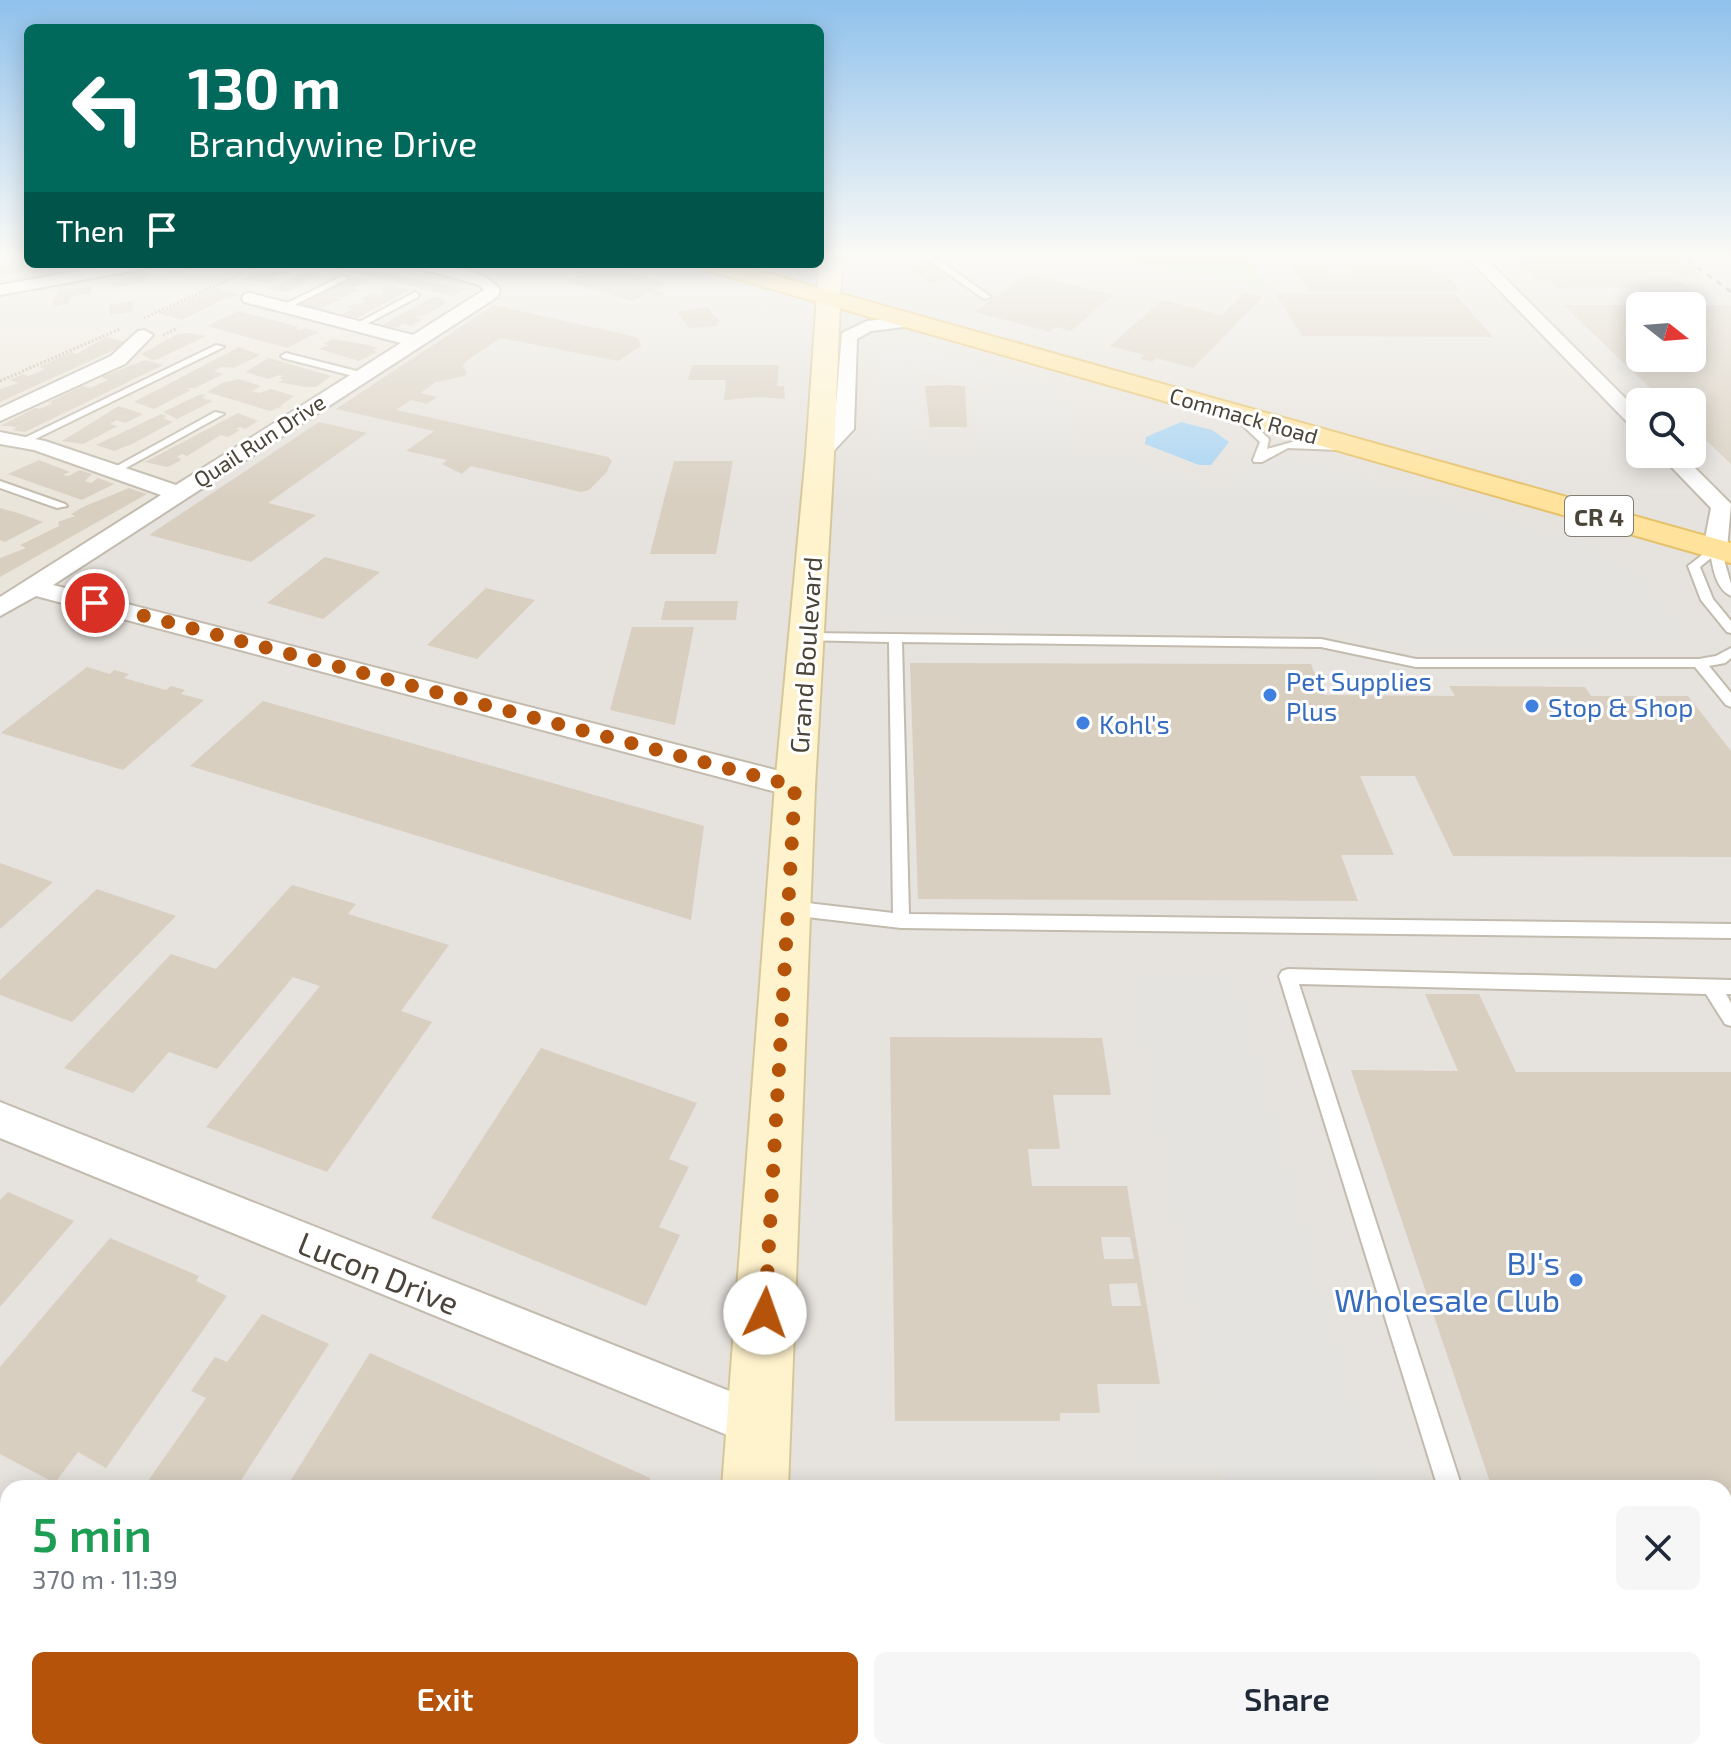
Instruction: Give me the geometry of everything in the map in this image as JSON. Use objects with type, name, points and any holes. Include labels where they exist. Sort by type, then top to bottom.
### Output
[{"type":"main road","name":"Commack Road","points":[[963,335],[1723,551]]},
{"type":"street","points":[[0,415],[118,360],[144,335]]},
{"type":"street","points":[[392,335],[415,341]]},
{"type":"street","name":"Quail Run Drive","points":[[0,608],[425,335]]},
{"type":"street","name":"Grand Boulevard","points":[[756,1480],[795,786],[826,335]]},
{"type":"street","points":[[820,454],[844,429],[848,337],[851,335]]},
{"type":"street","points":[[1552,335],[1626,410]]},
{"type":"street","points":[[0,463],[19,442],[177,493]]},
{"type":"street","points":[[1683,468],[1722,507],[1723,551]]},
{"type":"street","points":[[32,587],[795,786]]},
{"type":"street","name":"Lucon Drive","points":[[0,1120],[759,1425]]},
{"type":"lane","points":[[19,442],[219,347]]},
{"type":"lane","points":[[286,356],[361,375]]},
{"type":"lane","points":[[1236,413],[1265,441],[1258,460],[1273,448],[1289,443],[1361,449]]},
{"type":"lane","points":[[111,472],[219,414]]},
{"type":"lane","points":[[0,484],[61,506]]},
{"type":"lane","points":[[1731,592],[1722,580],[1723,551],[1694,566],[1707,600],[1731,629]]},
{"type":"lane","points":[[806,637],[1321,643],[1416,663],[1699,663],[1720,660],[1731,652]]},
{"type":"lane","points":[[895,638],[901,921]]},
{"type":"lane","points":[[1699,663],[1731,702]]},
{"type":"lane","points":[[790,908],[901,921],[1731,931]]},
{"type":"lane","points":[[1447,1480],[1288,976],[1721,986],[1731,1018]]},
{"type":"shaded area","points":[[0,335],[417,335],[0,608]]},
{"type":"shaded area","points":[[425,335],[1626,335],[1626,372],[1706,372],[1706,335],[1731,335],[1731,1480],[0,1480],[0,608]]},
{"type":"shaded area","points":[[908,343],[1058,387],[1051,395],[1067,396],[1080,451],[1065,450],[1065,453],[1095,455],[1102,448],[1209,482],[1204,487],[1206,490],[1226,488],[1256,453],[1282,461],[1287,455],[1610,551],[1610,559],[1618,566],[1633,566],[1697,643],[1594,643],[1599,650],[1421,649],[1344,633],[1006,630],[959,623],[958,619],[877,617],[877,351],[896,351]],"holes":[[[908,361],[917,362],[911,368],[972,387],[980,381],[984,382],[986,392],[972,392],[979,450],[995,452],[934,452],[929,450],[933,445],[927,438],[913,438],[913,429],[927,429],[922,374],[908,373]]]},
{"type":"shaded area","points":[[1127,974],[1234,975],[1240,997],[1245,999],[1377,1480],[1226,1480],[1224,1469],[1135,1468],[1125,1395],[1206,1396]]},
{"type":"water","points":[[1181,422],[1212,430],[1229,442],[1211,465],[1199,465],[1145,444],[1146,437]]},
{"type":"building","points":[[176,335],[206,336],[158,359],[152,360],[141,354]]},
{"type":"building","points":[[240,335],[313,335],[287,348]]},
{"type":"building","points":[[448,335],[628,335],[639,339],[641,346],[618,361],[500,338],[465,362],[465,376],[436,382],[420,393],[437,397],[427,404],[411,400],[396,410],[608,457],[612,461],[606,473],[589,490],[581,492],[471,466],[462,474],[442,464],[447,460],[406,451],[434,431],[336,409]]},
{"type":"building","points":[[1122,335],[1225,335],[1193,368],[1156,358],[1152,362],[1140,359],[1144,355],[1110,346]]},
{"type":"building","points":[[1491,335],[1493,337],[1302,336]]},
{"type":"building","points":[[1595,335],[1626,335],[1626,365]]},
{"type":"building","points":[[1706,335],[1731,335],[1731,464],[1706,440],[1706,388],[1650,388],[1633,372],[1706,372]]},
{"type":"building","points":[[107,337],[129,343],[0,402],[0,389],[19,383],[9,380],[45,369],[39,367],[71,352],[76,354]]},
{"type":"building","points":[[333,339],[378,348],[373,350],[377,352],[359,361],[319,349],[329,345],[323,344]]},
{"type":"building","points":[[239,347],[260,355],[234,368],[222,367],[214,371],[223,374],[195,388],[186,388],[191,390],[154,409],[134,402]]},
{"type":"building","points":[[269,358],[331,376],[316,387],[304,387],[278,382],[283,380],[279,378],[283,376],[280,375],[268,379],[245,372]]},
{"type":"building","points":[[145,360],[163,365],[25,432],[12,430],[17,428],[11,426],[0,426],[35,408],[53,403],[49,402],[82,386],[90,388],[108,380],[101,377]]},
{"type":"building","points":[[692,365],[779,365],[777,386],[784,386],[785,399],[759,397],[724,400],[726,380],[688,380]]},
{"type":"building","points":[[239,379],[261,386],[252,391],[259,393],[271,389],[294,396],[280,406],[283,406],[270,411],[207,392],[222,383]]},
{"type":"building","points":[[925,386],[965,386],[967,427],[930,427]]},
{"type":"building","points":[[201,394],[206,395],[202,398],[213,401],[177,419],[163,412]]},
{"type":"building","points":[[119,406],[143,414],[125,423],[117,420],[110,424],[118,426],[83,444],[62,441]]},
{"type":"building","points":[[238,413],[258,421],[245,429],[236,429],[240,430],[228,437],[221,435],[187,456],[182,454],[177,457],[180,461],[167,467],[145,462]]},
{"type":"building","points":[[161,414],[173,422],[132,444],[114,451],[96,445]]},
{"type":"building","points":[[319,422],[367,433],[268,503],[316,515],[251,562],[149,535]]},
{"type":"building","points":[[39,460],[70,472],[63,475],[80,470],[92,474],[85,481],[91,483],[98,478],[114,484],[82,500],[8,474]]},
{"type":"building","points":[[674,461],[733,461],[716,554],[650,554]]},
{"type":"building","points":[[129,488],[147,494],[0,577],[0,558],[26,548],[20,545],[59,526],[58,522],[75,516],[71,514],[85,506]]},
{"type":"building","points":[[0,508],[43,522],[5,542],[0,540]]},
{"type":"building","points":[[325,557],[380,572],[323,619],[267,603]]},
{"type":"building","points":[[486,588],[535,600],[477,659],[427,645]]},
{"type":"building","points":[[665,601],[738,601],[736,620],[661,620]]},
{"type":"building","points":[[632,627],[694,627],[675,725],[610,710]]},
{"type":"building","points":[[910,663],[1311,664],[1324,695],[1455,696],[1449,686],[1585,687],[1591,696],[1688,696],[1731,751],[1731,857],[1453,856],[1415,776],[1360,776],[1394,855],[1341,855],[1358,901],[918,899]]},
{"type":"building","points":[[87,667],[110,674],[114,670],[129,674],[124,678],[166,690],[171,686],[185,690],[181,694],[204,700],[123,770],[1,733]]},
{"type":"building","points":[[263,701],[704,826],[691,920],[190,766]]},
{"type":"building","points":[[0,863],[53,882],[0,929]]},
{"type":"building","points":[[292,885],[356,904],[348,914],[449,945],[401,1011],[432,1022],[327,1172],[206,1127],[320,986],[293,977],[217,1069],[169,1052],[133,1093],[64,1068],[171,954],[216,969]]},
{"type":"building","points":[[97,889],[176,916],[72,1022],[0,995],[0,980]]},
{"type":"building","name":"BJ's Wholesale Club","points":[[1425,994],[1479,994],[1516,1072],[1731,1072],[1731,1480],[1489,1480],[1351,1070],[1458,1071]]},
{"type":"building","points":[[890,1037],[1102,1038],[1111,1095],[1053,1095],[1060,1149],[1028,1149],[1032,1186],[1127,1186],[1160,1384],[1097,1384],[1100,1413],[1060,1413],[1060,1421],[895,1421]],"holes":[[[1101,1237],[1130,1237],[1134,1259],[1104,1259]],[[1137,1283],[1141,1306],[1112,1306],[1109,1284]]]},
{"type":"building","points":[[541,1048],[697,1103],[669,1159],[689,1167],[659,1227],[680,1235],[646,1306],[431,1218]]},
{"type":"building","points":[[8,1192],[74,1221],[0,1307],[0,1200]]},
{"type":"building","points":[[110,1238],[199,1276],[196,1281],[227,1296],[106,1468],[78,1452],[57,1480],[49,1480],[0,1454],[0,1367]]},
{"type":"building","points":[[262,1314],[329,1344],[241,1480],[149,1480],[206,1398],[191,1391],[215,1357],[227,1362]]},
{"type":"building","points":[[370,1353],[650,1478],[650,1480],[291,1480]]},
{"type":"place","name":"Pet Supplies Plus","points":[[1270,695]]},
{"type":"place","name":"Stop & Shop","points":[[1532,706]]},
{"type":"place","name":"Kohl's","points":[[1083,723]]},
{"type":"place","name":"BJ's Wholesale Club","points":[[1576,1280]]},
{"type":"route","points":[[95,603],[795,786],[792,881],[765,1313]]}]
